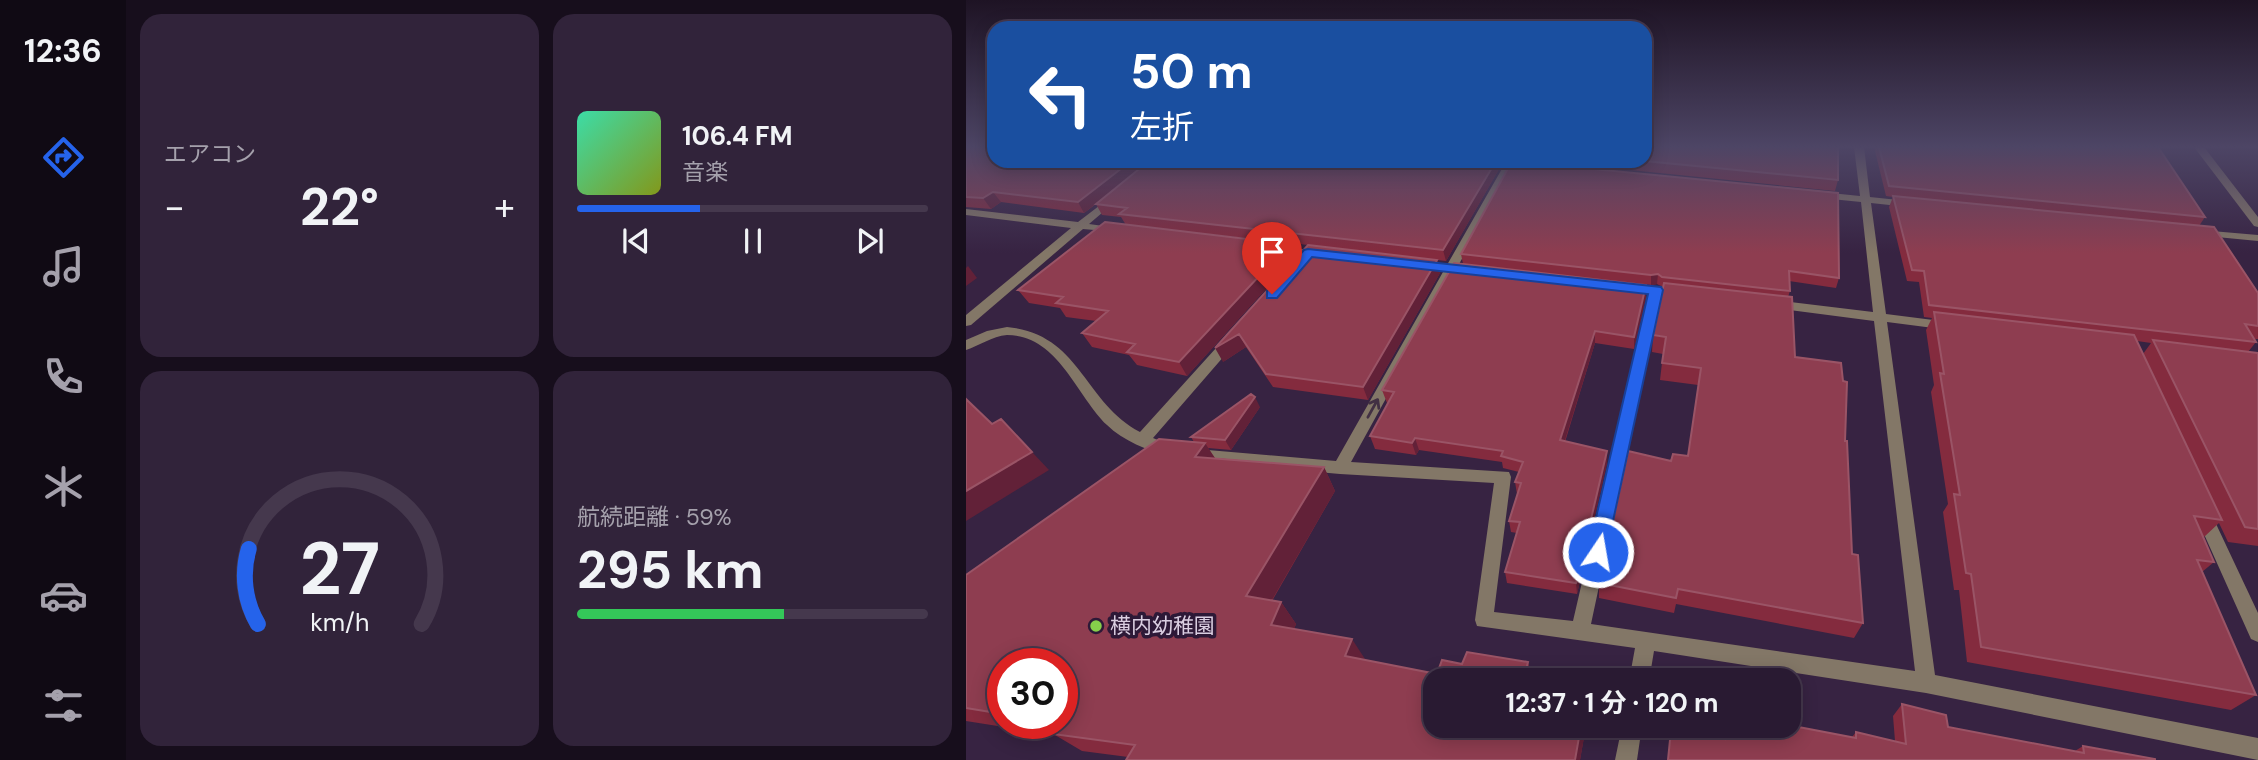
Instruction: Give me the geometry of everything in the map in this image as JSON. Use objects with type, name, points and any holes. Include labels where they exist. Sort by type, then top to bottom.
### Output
[{"type":"street","points":[[1340,468],[1498,182]]},
{"type":"street","points":[[1864,182],[1926,683]]},
{"type":"street","points":[[2226,182],[2258,224]]},
{"type":"street","points":[[966,323],[1119,193]]},
{"type":"street","points":[[1811,194],[1921,205]]},
{"type":"street","points":[[966,212],[1132,232]]},
{"type":"street","points":[[2190,232],[2258,239]]},
{"type":"street","points":[[1254,246],[1304,258],[1334,256]]},
{"type":"street","points":[[1411,265],[1477,272]]},
{"type":"street","points":[[1615,286],[1696,295]]},
{"type":"street","points":[[1580,631],[1656,290]]},
{"type":"street","points":[[1762,303],[1963,327]]},
{"type":"street","points":[[1142,440],[1244,326]]},
{"type":"street","points":[[966,345],[1004,331],[1026,332],[1050,345],[1113,422],[1142,440],[1176,454],[1340,468],[1503,477],[1484,620],[1646,640],[1926,683],[2258,749]]},
{"type":"street","points":[[2195,496],[2258,633]]},
{"type":"street","points":[[1641,668],[1646,640]]},
{"type":"street","points":[[1626,760],[1630,738]]},
{"type":"building","points":[[966,182],[1103,182],[1078,202],[993,192],[983,198],[966,197]]},
{"type":"building","points":[[1123,182],[1483,182],[1443,250],[1119,214],[1127,208],[1096,204]]},
{"type":"building","points":[[1500,182],[1731,182],[1838,193],[1839,278],[1789,271],[1790,291],[1662,277],[1658,274],[1461,254]]},
{"type":"building","points":[[1888,182],[2182,182],[2205,217],[1889,186]]},
{"type":"building","points":[[1893,196],[2214,227],[2258,293],[2258,326],[2245,324],[2256,342],[1929,305],[1924,271],[1912,270]]},
{"type":"building","points":[[1105,222],[1289,244],[1179,362],[1127,352],[1135,344],[1082,333],[1108,311],[1056,303],[1063,297],[1018,290]]},
{"type":"building","points":[[1308,245],[1437,260],[1363,387],[1266,374],[1239,334],[1215,348]]},
{"type":"building","points":[[1454,263],[1646,285],[1634,337],[1595,331],[1560,440],[1607,451],[1576,583],[1505,572],[1520,522],[1509,521],[1521,483],[1515,482],[1523,462],[1501,456],[1503,451],[1415,438],[1412,443],[1370,436],[1394,392],[1382,390]]},
{"type":"building","points":[[1664,283],[1792,297],[1795,357],[1841,363],[1843,381],[1847,382],[1845,441],[1852,554],[1858,555],[1863,623],[1678,589],[1676,598],[1599,583],[1628,451],[1671,461],[1673,454],[1688,456],[1701,368],[1662,363],[1666,337],[1653,335]]},
{"type":"building","points":[[1934,312],[2134,335],[2222,520],[2194,516],[2214,562],[2197,560],[2256,695],[1981,647],[1971,574],[1966,573],[1954,494],[1960,495],[1940,373],[1944,374]]},
{"type":"building","points":[[2153,340],[2258,353],[2258,529],[2245,527]]},
{"type":"building","points":[[1251,394],[1255,397],[1225,440],[1191,437]]},
{"type":"building","points":[[966,399],[992,424],[1001,419],[1032,452],[966,491]]},
{"type":"building","points":[[1159,439],[1205,443],[1195,457],[1324,467],[1246,596],[1281,602],[1271,625],[1352,639],[1345,656],[1423,671],[1423,738],[1579,738],[1575,760],[1126,760],[1135,745],[1078,737],[1078,648],[987,648],[987,711],[966,708],[966,575]]},
{"type":"building","points":[[1467,652],[1528,662],[1526,668],[1439,668],[1442,660],[1462,664]]},
{"type":"building","points":[[1902,704],[1946,715],[1948,727],[2084,753],[2083,746],[2155,760],[1668,760],[1670,738],[1801,738],[1801,727],[1856,738],[1856,732],[1906,744]]},
{"type":"place","name":"横内幼稚園","points":[[1096,626]]},
{"type":"route","points":[[1272,294],[1308,253],[1656,290],[1598,552]]}]
